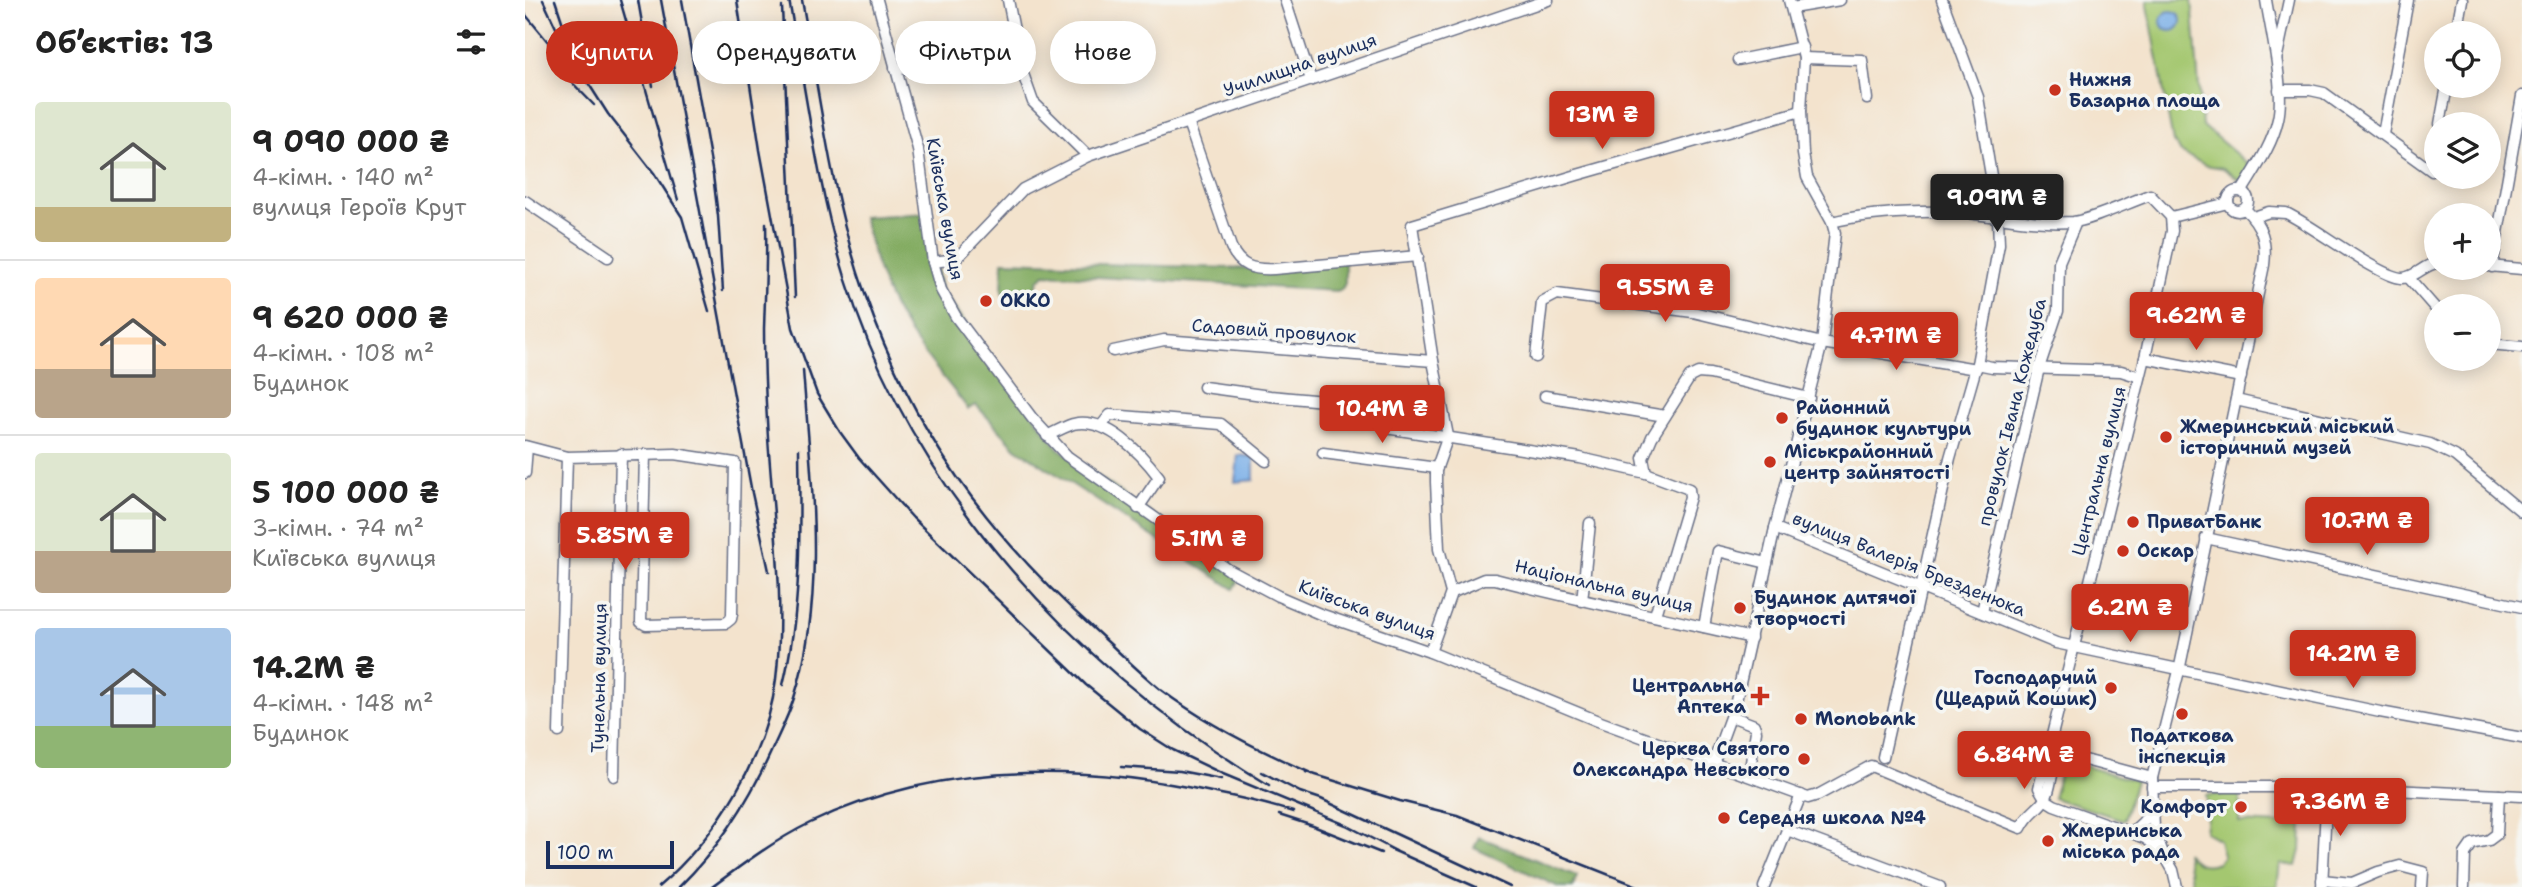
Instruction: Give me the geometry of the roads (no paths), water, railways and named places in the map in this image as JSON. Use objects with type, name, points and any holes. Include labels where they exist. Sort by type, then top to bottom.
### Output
[{"type":"street","name":"Київська вулиця","points":[[877,0],[895,68]]},
{"type":"street","points":[[1008,0],[1012,21]]},
{"type":"street","points":[[1285,0],[1311,80]]},
{"type":"street","name":"Училищна вулиця","points":[[933,262],[955,258],[1023,189],[1088,156],[1548,0]]},
{"type":"street","points":[[1714,761],[1731,716],[1822,344],[1835,233],[1832,222],[1807,177],[1801,111],[1803,52],[1790,4],[1840,0]]},
{"type":"street","points":[[1883,757],[1950,458],[1976,366],[1999,244],[1998,218],[1978,97],[1943,0]]},
{"type":"street","points":[[2242,191],[2273,136],[2279,111],[2279,90],[2266,0]]},
{"type":"street","points":[[2275,62],[2289,0]]},
{"type":"street","points":[[2383,134],[2408,0]]},
{"type":"street","points":[[2458,21],[2462,0]]},
{"type":"street","points":[[1738,60],[1803,52],[1862,60],[1867,99]]},
{"type":"street","name":"Київська вулиця","points":[[900,84],[919,153],[933,262],[941,290],[951,310],[1047,436],[1076,464],[1229,570],[1319,614],[1430,652],[1598,721],[1714,761],[1801,795]]},
{"type":"street","points":[[1027,84],[1033,102],[1088,156]]},
{"type":"street","points":[[2279,90],[2325,93],[2424,164]]},
{"type":"street","points":[[2501,208],[2522,96]]},
{"type":"street","points":[[1430,652],[1451,593],[1439,550],[1437,468],[1448,436],[1433,361],[1412,225],[1801,111]]},
{"type":"street","points":[[1188,122],[1231,247],[1238,261],[1245,266],[1273,269],[1418,256]]},
{"type":"street","points":[[1832,222],[1853,217],[1919,213],[1980,214],[2029,222],[2077,222],[2150,195],[2171,217],[2228,202],[2234,192],[2242,191]]},
{"type":"street","points":[[2242,191],[2248,199],[2245,209]]},
{"type":"street","points":[[525,201],[608,257]]},
{"type":"street","points":[[2228,202],[2235,211],[2245,209]]},
{"type":"street","points":[[2177,887],[2173,870],[2162,851],[2154,828],[2152,782],[2179,671],[2265,255],[2264,239],[2254,217],[2245,209]]},
{"type":"street","points":[[2254,217],[2269,212],[2286,213],[2396,277],[2407,277],[2424,268]]},
{"type":"street","name":"Центральна вулиця","points":[[2046,800],[2039,788],[2145,358],[2172,231],[2171,217]]},
{"type":"street","name":"провулок Івана Кожедуба","points":[[1982,612],[2039,368],[2058,311],[2059,262],[2077,222]]},
{"type":"street","points":[[2501,267],[2522,269]]},
{"type":"street","points":[[2407,277],[2424,296]]},
{"type":"street","points":[[1536,357],[1542,302],[1557,294],[1693,312],[1822,344],[1976,366],[2121,371],[2140,377]]},
{"type":"street","name":"Садовий провулок","points":[[1113,351],[1164,340],[1433,361]]},
{"type":"street","points":[[2501,345],[2522,347]]},
{"type":"street","points":[[2145,358],[2241,377]]},
{"type":"street","points":[[1646,473],[1643,458],[1652,437],[1690,377],[1698,373],[1809,398]]},
{"type":"street","points":[[1204,387],[1389,407],[1386,428],[1580,458],[1646,473],[1689,489],[1690,497],[1655,615]]},
{"type":"street","points":[[1545,396],[1665,416]]},
{"type":"street","points":[[2236,400],[2430,444],[2461,460],[2522,512]]},
{"type":"street","points":[[1101,426],[1110,415],[1221,424],[1266,461]]},
{"type":"street","points":[[1047,436],[1075,424],[1101,426],[1145,458],[1159,477],[1138,508]]},
{"type":"street","points":[[525,473],[526,446],[567,457],[621,454],[645,454],[675,454],[735,463],[732,614],[730,621],[724,624],[646,625],[641,622],[645,454]]},
{"type":"street","points":[[1323,453],[1437,468]]},
{"type":"street","name":"Тунельна вулиця","points":[[614,776],[621,454]]},
{"type":"street","points":[[559,732],[567,457]]},
{"type":"street","points":[[1581,601],[1590,523]]},
{"type":"street","name":"вулиця Валерія Брезденюка","points":[[1775,528],[2056,643],[2380,712],[2522,738]]},
{"type":"street","points":[[2206,538],[2522,607]]},
{"type":"street","points":[[1704,627],[1718,551],[1767,563]]},
{"type":"street","name":"Національна вулиця","points":[[1451,593],[1484,579],[1495,579],[1581,601],[1751,638]]},
{"type":"street","points":[[1731,716],[1754,725],[1756,731],[1749,775]]},
{"type":"street","points":[[1768,885],[1801,795],[1808,798],[1818,795],[1871,766],[2021,828],[2026,817],[2046,800],[2056,763],[2061,757],[2070,756],[2152,782],[2522,796]]},
{"type":"street","points":[[2327,788],[2322,884],[2352,883],[2400,866],[2423,872],[2422,887]]},
{"type":"street","points":[[2464,887],[2465,854],[2472,844],[2489,840],[2497,834],[2499,795]]},
{"type":"street","points":[[2046,800],[2145,838],[2162,851]]},
{"type":"street","points":[[2129,832],[2145,820],[2152,808]]},
{"type":"street","points":[[1787,830],[1940,887]]},
{"type":"water","points":[[2167,11],[2175,11],[2181,21],[2175,31],[2167,31],[2161,25],[2161,17]]},
{"type":"water","points":[[1238,455],[1254,457],[1254,480],[1235,482]]},
{"type":"railway","points":[[543,0],[564,45],[608,114],[654,173],[682,217],[709,311]]},
{"type":"railway","points":[[555,0],[562,21]]},
{"type":"railway","points":[[620,0],[678,200]]},
{"type":"railway","points":[[638,0],[653,86]]},
{"type":"railway","points":[[661,0],[752,493],[769,571]]},
{"type":"railway","points":[[682,0],[713,175],[723,291]]},
{"type":"railway","points":[[737,0],[760,150],[793,328],[817,394],[859,458],[913,518],[1086,685],[1140,729],[1173,750],[1223,774],[1346,825],[1396,851]]},
{"type":"railway","points":[[789,0],[813,141],[836,246],[875,358],[913,433],[959,504],[1011,570],[1070,632],[1132,688],[1199,740],[1269,785]]},
{"type":"railway","points":[[802,0],[835,186],[865,294],[906,391],[957,477],[1020,556],[1161,690],[1197,715],[1313,774]]},
{"type":"railway","points":[[782,7],[795,297]]},
{"type":"railway","points":[[525,14],[546,40]]},
{"type":"railway","points":[[574,84],[594,105]]},
{"type":"railway","points":[[658,887],[700,845],[735,793],[762,737],[776,679],[779,582],[765,374],[766,223]]},
{"type":"railway","points":[[679,887],[720,841],[753,789],[789,712],[804,658],[810,618],[814,535],[803,370]]},
{"type":"railway","points":[[783,685],[797,597],[799,449]]},
{"type":"railway","points":[[1121,767],[1180,771],[1221,779]]},
{"type":"railway","points":[[1262,772],[1300,792],[1321,799],[1510,887]]},
{"type":"railway","points":[[1306,772],[1400,801],[1457,815],[1640,887]]},
{"type":"railway","points":[[712,887],[747,861],[810,823],[858,803],[908,788],[958,779],[1061,773],[1113,776],[1226,795],[1293,812]]},
{"type":"railway","points":[[1279,815],[1381,853]]},
{"type":"railway","points":[[1388,848],[1476,887]]},
{"type":"place","name":"Нижня Базарна площа","points":[[2055,90]]},
{"type":"place","name":"ОККО","points":[[986,301]]},
{"type":"place","name":"Районний будинок культури","points":[[1782,418]]},
{"type":"place","name":"Жмеринський міський історичний музей","points":[[2166,437]]},
{"type":"place","name":"Міськрайонний центр зайнятості","points":[[1770,462]]},
{"type":"place","name":"ПриватБанк","points":[[2133,522]]},
{"type":"place","name":"Оскар","points":[[2123,551]]},
{"type":"place","name":"Будинок дитячої творчості","points":[[1740,608]]},
{"type":"place","name":"Господарчий (Щедрий Кошик)","points":[[2111,688]]},
{"type":"place","name":"Центральна Аптека","points":[[1760,696]]},
{"type":"place","name":"Податкова інспекція","points":[[2182,714]]},
{"type":"place","name":"Monobank","points":[[1801,719]]},
{"type":"place","name":"Церква Святого Олександра Невського","points":[[1804,759]]},
{"type":"place","name":"Комфорт","points":[[2241,807]]},
{"type":"place","name":"Середня школа №4","points":[[1724,818]]},
{"type":"place","name":"Жмеринська міська рада","points":[[2048,841]]}]
